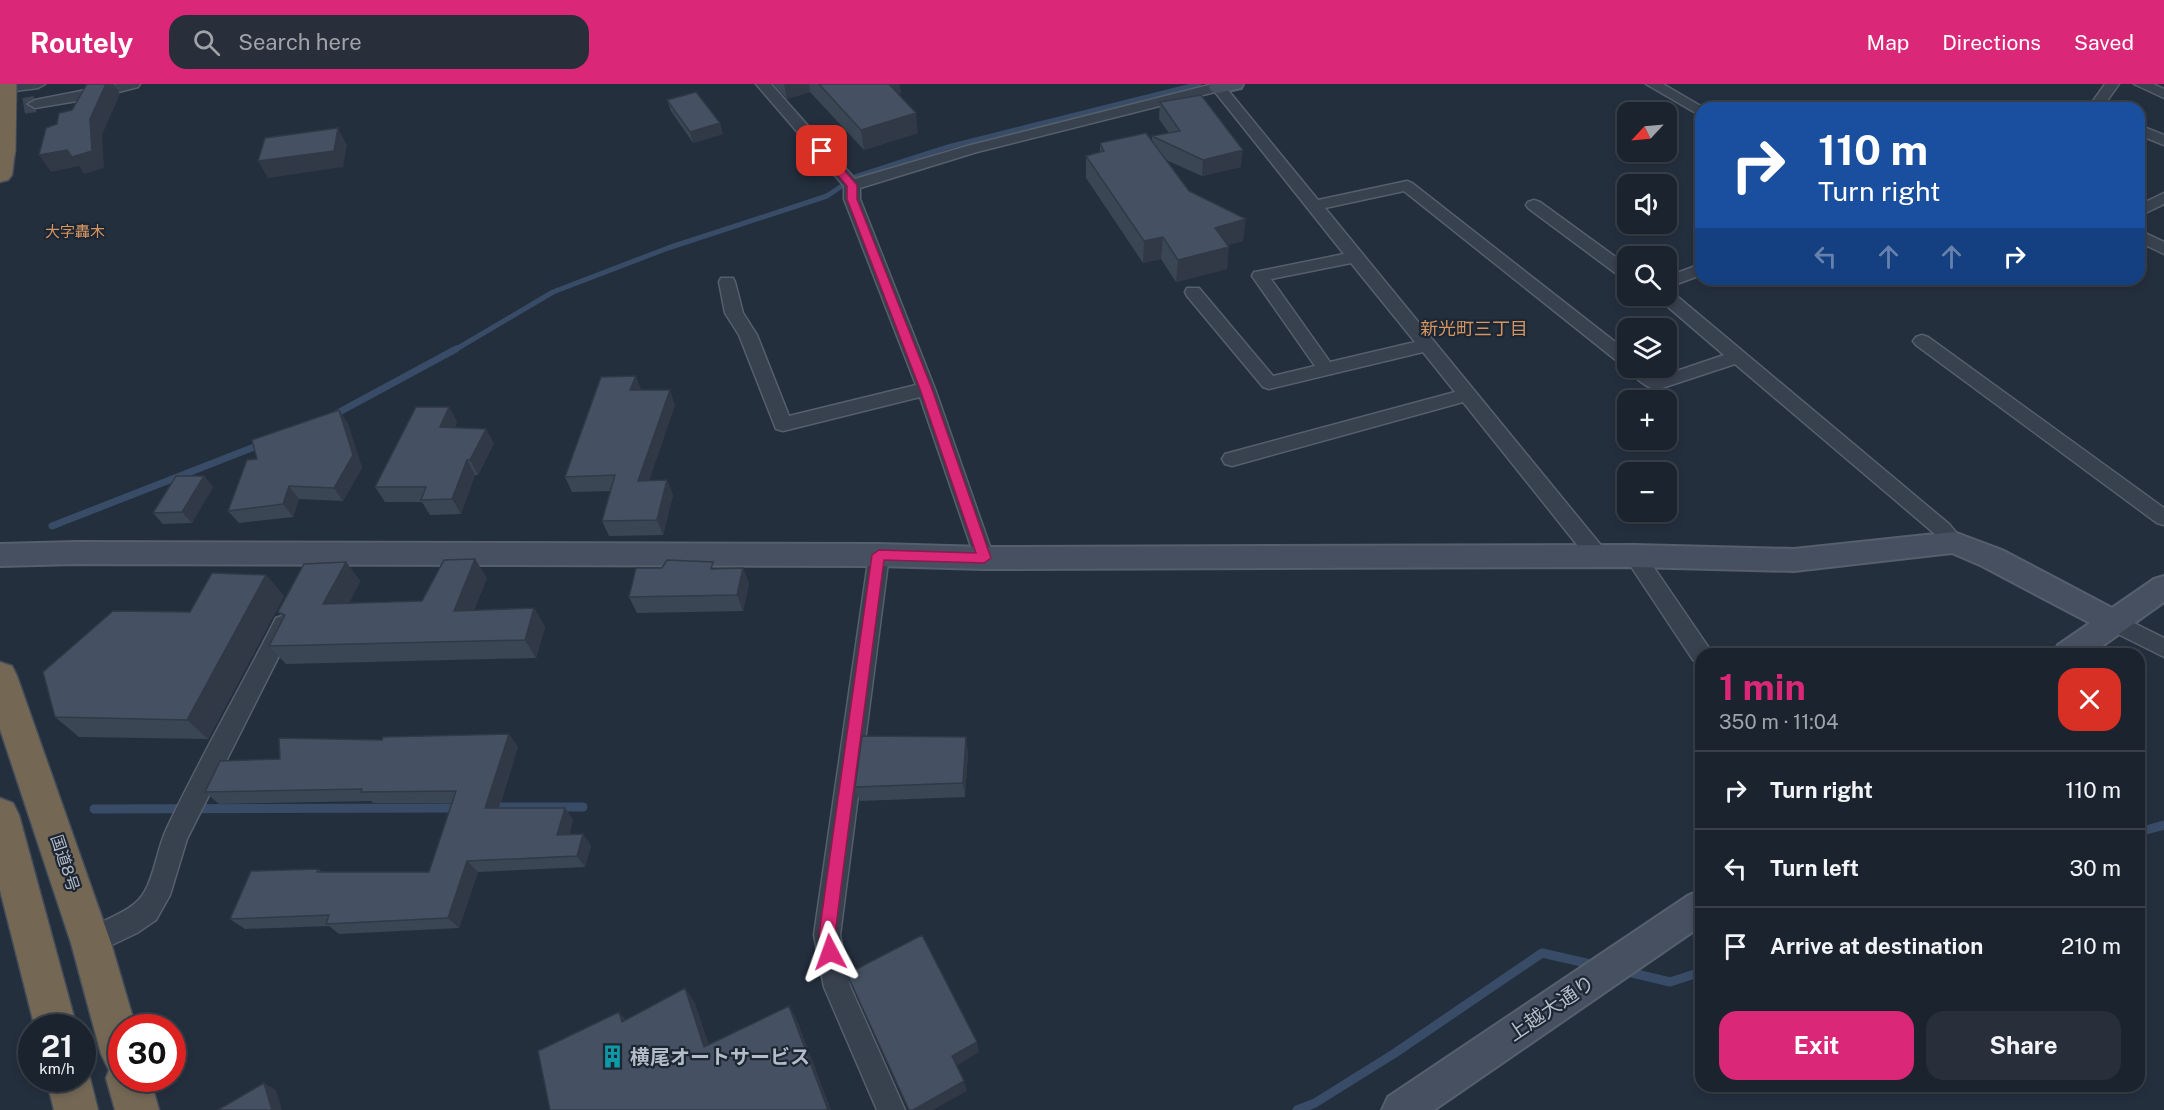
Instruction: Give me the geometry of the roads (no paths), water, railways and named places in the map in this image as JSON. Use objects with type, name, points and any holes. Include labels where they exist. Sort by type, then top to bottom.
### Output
[{"type":"highway","points":[[0,175],[3,150],[3,87]]},
{"type":"highway","name":"国道8号","points":[[0,676],[91,943],[111,1014]]},
{"type":"highway","points":[[0,815],[52,1014]]},
{"type":"highway","points":[[72,1092],[76,1110]]},
{"type":"highway","points":[[132,1092],[137,1110]]},
{"type":"street","points":[[3,87],[38,84]]},
{"type":"street","points":[[35,104],[95,94],[134,84]]},
{"type":"street","points":[[763,84],[852,185],[852,199],[926,389],[984,558]]},
{"type":"street","points":[[1653,84],[1695,108]]},
{"type":"street","points":[[2099,102],[2112,84]]},
{"type":"street","points":[[2141,84],[2164,94]]},
{"type":"street","points":[[852,185],[972,149],[1226,86],[1312,206],[1597,555]]},
{"type":"street","points":[[2145,132],[2164,141]]},
{"type":"street","points":[[1312,206],[1407,186],[1617,352]]},
{"type":"street","points":[[2145,208],[2164,198]]},
{"type":"street","points":[[1534,205],[1617,266]]},
{"type":"street","points":[[2145,238],[2164,249]]},
{"type":"street","points":[[1326,369],[1260,276],[1354,257]]},
{"type":"street","points":[[1677,279],[1695,271]]},
{"type":"street","points":[[727,282],[734,313],[748,335],[783,424],[926,389]]},
{"type":"street","points":[[1194,292],[1269,383],[1426,345]]},
{"type":"street","points":[[1677,305],[1942,529],[1954,542],[1992,558],[2164,648]]},
{"type":"street","points":[[1922,341],[2164,518]]},
{"type":"street","points":[[1677,377],[1739,356]]},
{"type":"street","points":[[1648,378],[1656,384],[1674,378]]},
{"type":"street","points":[[1232,459],[1467,395]]},
{"type":"street","points":[[0,555],[76,553],[314,566],[879,555],[984,558],[1597,555],[1794,560],[1954,542]]},
{"type":"street","points":[[879,555],[827,935],[837,987],[891,1110]]},
{"type":"street","points":[[1635,556],[1697,648]]},
{"type":"street","points":[[2077,648],[2164,587]]},
{"type":"street","points":[[91,943],[128,924],[147,910],[157,895],[176,837],[293,607]]},
{"type":"street","name":"上越大通り","points":[[1401,1110],[1695,910]]},
{"type":"waterway","points":[[453,351],[553,292],[668,248],[827,196],[855,177],[948,147],[1199,84]]},
{"type":"waterway","points":[[332,416],[456,349]]},
{"type":"waterway","points":[[52,526],[262,444]]},
{"type":"waterway","points":[[488,807],[583,807]]},
{"type":"waterway","points":[[94,809],[458,808]]},
{"type":"waterway","points":[[2145,830],[2164,825]]},
{"type":"waterway","points":[[1297,1110],[1315,1103],[1395,1053],[1542,953],[1595,965]]},
{"type":"waterway","points":[[1624,971],[1670,982],[1695,974]]},
{"type":"tunnel","points":[[0,110],[35,104]]},
{"type":"place","name":"横尾オートサービス","points":[[612,1057]]},
{"type":"district","name":"大字轟木","points":[[75,231]]},
{"type":"district","name":"新光町三丁目","points":[[1474,328]]}]
